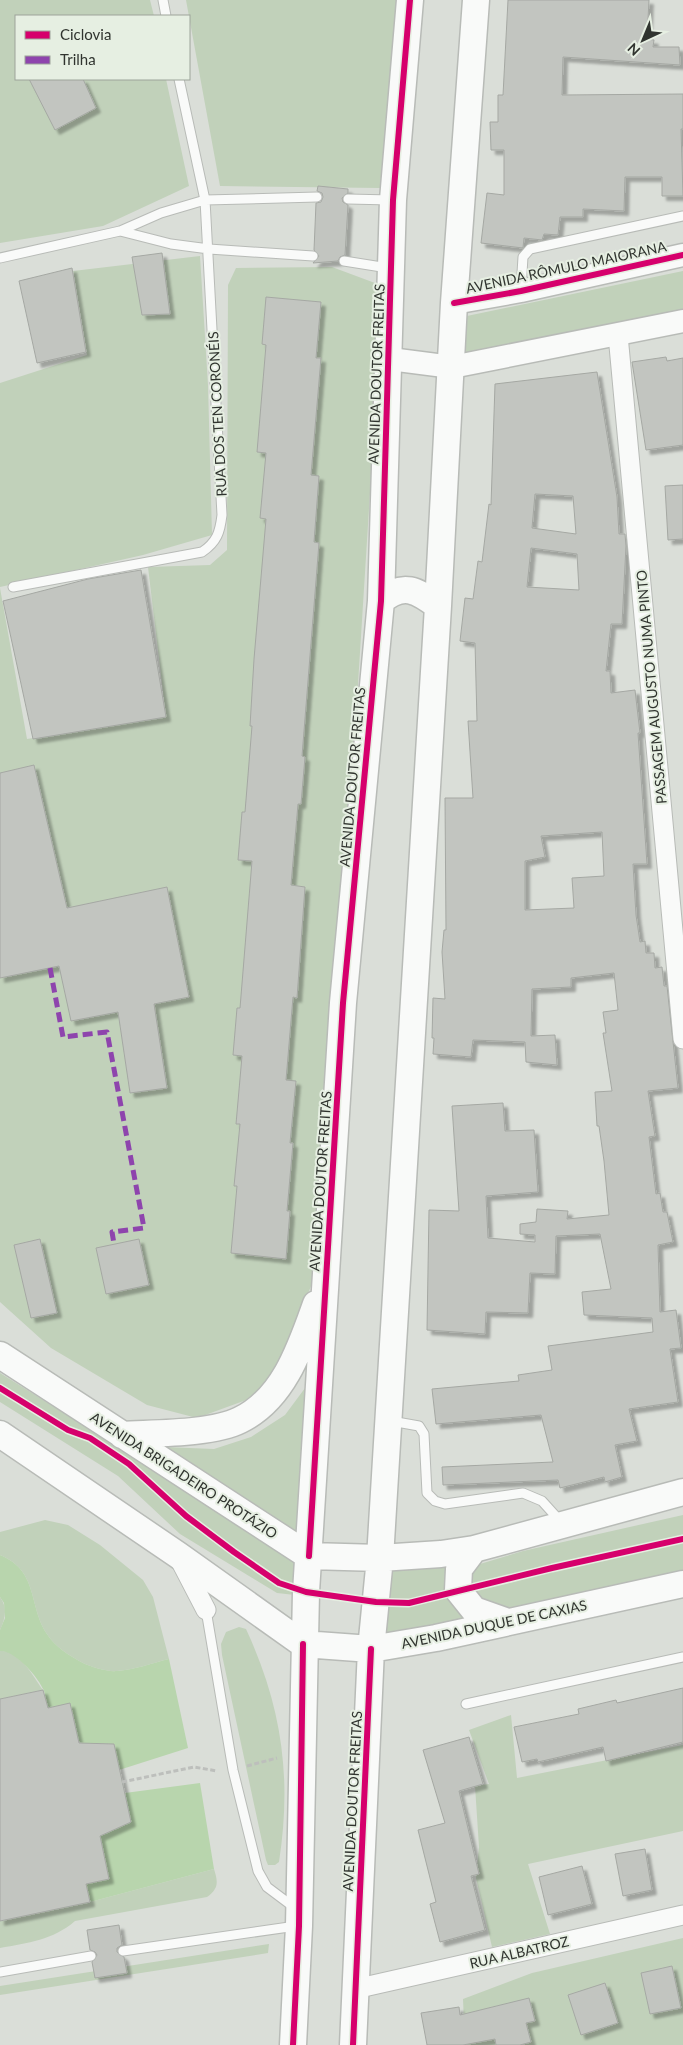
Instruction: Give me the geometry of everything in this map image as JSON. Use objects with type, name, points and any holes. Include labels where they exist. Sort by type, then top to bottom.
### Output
[{"type":"main road","name":"AVENIDA DOUTOR FREITAS","points":[[293,2045],[299,1918],[303,1644],[343,1003],[380,601],[390,359],[394,200],[410,0]]},
{"type":"main road","name":"AVENIDA DOUTOR FREITAS","points":[[353,2045],[371,1649],[380,1558],[438,606],[454,303],[476,0]]},
{"type":"main road","points":[[380,601],[398,590],[407,589],[417,592],[438,606]]},
{"type":"main road","points":[[122,1435],[211,1428],[240,1420],[260,1406],[280,1386],[303,1339],[326,1275]]},
{"type":"main road","name":"AVENIDA BRIGADEIRO PROTÁZIO","points":[[0,1356],[309,1556]]},
{"type":"main road","points":[[0,1434],[178,1555],[303,1644]]},
{"type":"main road","points":[[309,1556],[380,1558],[441,1554],[474,1549],[683,1492]]},
{"type":"main road","points":[[474,1549],[459,1569],[458,1590],[474,1610],[508,1622]]},
{"type":"main road","name":"AVENIDA DUQUE DE CAXIAS","points":[[303,1644],[371,1649],[508,1622],[683,1584]]},
{"type":"street","name":"AVENIDA RÔMULO MAIORANA","points":[[454,303],[521,291],[683,255]]},
{"type":"street","points":[[390,359],[452,367],[683,321]]},
{"type":"street","name":"PASSAGEM AUGUSTO NUMA PINTO","points":[[618,334],[683,1039]]},
{"type":"street","points":[[178,1555],[206,1610]]},
{"type":"street","name":"RUA ALBATROZ","points":[[355,1989],[683,1915]]},
{"type":"lane","points":[[163,0],[166,15]]},
{"type":"lane","name":"RUA DOS TEN CORONÉIS","points":[[13,587],[202,552],[215,541],[220,530],[222,515],[209,249],[204,200],[179,80]]},
{"type":"lane","points":[[0,258],[120,231],[162,213],[204,200],[317,197]]},
{"type":"lane","points":[[348,198],[394,200]]},
{"type":"lane","points":[[521,291],[524,257],[530,249],[683,216]]},
{"type":"lane","points":[[120,231],[171,244],[209,249],[313,256]]},
{"type":"lane","points":[[344,261],[391,268]]},
{"type":"lane","points":[[388,1420],[419,1426],[424,1434],[426,1493],[435,1500],[445,1504],[523,1493],[531,1495],[542,1502],[563,1525]]},
{"type":"lane","points":[[206,1610],[232,1770],[258,1871],[268,1887],[299,1918]]},
{"type":"lane","points":[[466,1704],[683,1657]]},
{"type":"lane","points":[[123,1951],[299,1918]]},
{"type":"lane","points":[[0,1972],[91,1956]]},
{"type":"path","points":[[246,1766],[284,1756]]},
{"type":"path","points":[[122,1782],[194,1767],[217,1771]]},
{"type":"shaded area","points":[[0,0],[150,0],[154,15],[15,15],[15,80],[166,80],[189,186],[103,226],[0,243]]},
{"type":"shaded area","points":[[186,0],[397,0],[380,188],[220,186]]},
{"type":"shaded area","points":[[200,256],[208,385],[212,535],[143,555],[0,587],[0,383],[87,355],[73,271]]},
{"type":"shaded area","points":[[332,267],[383,286],[346,875],[317,1271],[272,1384],[249,1399],[197,1418],[147,1405],[51,1348],[0,1302],[0,588],[27,739],[166,717],[148,567],[210,565],[227,550],[228,285],[236,268]]},
{"type":"shaded area","points":[[683,271],[683,311],[461,357],[462,317]]},
{"type":"shaded area","points":[[0,1373],[303,1563],[295,1595],[277,1593],[180,1534],[118,1476],[0,1402]]},
{"type":"shaded area","points":[[314,1376],[305,1545],[164,1447],[214,1449],[251,1437],[285,1415]]},
{"type":"shaded area","points":[[683,1515],[683,1572],[506,1613],[477,1602],[466,1583],[470,1567],[523,1551]]},
{"type":"shaded area","points":[[45,1520],[68,1525],[100,1545],[143,1580],[153,1597],[169,1659],[130,1669],[109,1671],[83,1663],[54,1643],[41,1623],[27,1579],[12,1562],[0,1555],[0,1532]]},
{"type":"shaded area","points":[[0,1555],[21,1570],[27,1579],[41,1623],[47,1634],[58,1647],[73,1657],[91,1666],[113,1671],[130,1669],[169,1659],[188,1748],[119,1770],[90,1750],[64,1728],[48,1708],[44,1691],[32,1672],[12,1655],[0,1651],[0,1630],[5,1618],[4,1603],[0,1597]]},
{"type":"shaded area","points":[[462,1555],[454,1576],[484,1623],[378,1642],[386,1563]]},
{"type":"shaded area","points":[[0,1597],[3,1601],[5,1614],[0,1630]]},
{"type":"shaded area","points":[[239,1627],[246,1629],[258,1658],[276,1715],[281,1743],[284,1771],[283,1831],[279,1862],[275,1865],[268,1865],[266,1860],[222,1655],[221,1644],[226,1632]]},
{"type":"shaded area","points":[[0,1651],[13,1654],[25,1664],[43,1690],[0,1699]]},
{"type":"shaded area","points":[[511,1715],[517,1778],[683,1745],[683,1831],[528,1864],[550,1934],[492,1947],[476,1878],[479,1847],[475,1786],[489,1784],[469,1730]]},
{"type":"shaded area","points":[[200,1783],[214,1869],[90,1902],[86,1884],[109,1879],[100,1836],[131,1822],[125,1793]]},
{"type":"shaded area","points":[[214,1869],[216,1888],[207,1897],[75,1921],[49,1937],[0,1948],[0,1921],[90,1902]]},
{"type":"shaded area","points":[[683,1938],[683,2045],[465,2045],[463,1999],[532,1973]]},
{"type":"shaded area","points":[[269,1944],[268,1953],[0,1995],[0,1986]]},
{"type":"building","points":[[508,0],[649,0],[647,39],[654,40],[653,47],[679,47],[680,65],[563,57],[562,95],[683,94],[683,129],[681,129],[683,196],[662,196],[662,177],[625,177],[624,211],[583,209],[583,217],[560,217],[558,235],[544,234],[542,240],[524,238],[523,248],[481,243],[487,193],[504,195],[504,150],[491,150],[490,122],[498,122],[498,95],[503,95]]},
{"type":"building","points":[[30,80],[83,80],[96,108],[55,130]]},
{"type":"building","points":[[318,186],[348,189],[348,193],[342,198],[343,202],[348,205],[345,255],[340,257],[338,261],[313,263],[319,256],[314,250],[316,203],[321,202],[323,197],[322,193],[317,191]]},
{"type":"building","points":[[162,253],[170,314],[142,315],[132,257]]},
{"type":"building","points":[[72,268],[86,352],[37,363],[19,281]]},
{"type":"building","points":[[266,297],[321,302],[316,358],[321,358],[311,475],[319,476],[314,542],[319,543],[302,756],[305,757],[301,804],[298,804],[291,885],[305,887],[297,998],[293,997],[286,1080],[296,1081],[290,1143],[293,1143],[287,1211],[290,1211],[286,1259],[231,1253],[237,1186],[234,1186],[240,1124],[236,1124],[242,1056],[233,1055],[237,1008],[240,1008],[252,861],[238,860],[242,812],[245,812],[252,726],[250,726],[254,659],[266,519],[260,518],[266,453],[257,452],[266,345],[262,344]]},
{"type":"building","points":[[666,357],[667,361],[683,358],[683,445],[646,450],[632,362]]},
{"type":"building","points":[[597,372],[617,497],[619,534],[625,534],[626,546],[622,624],[611,624],[606,671],[610,671],[611,693],[635,690],[640,733],[638,733],[647,864],[633,864],[636,915],[640,942],[645,941],[646,953],[654,953],[655,968],[662,967],[664,986],[667,986],[678,1088],[648,1091],[655,1136],[649,1137],[656,1194],[660,1193],[663,1212],[667,1212],[673,1242],[658,1245],[660,1312],[676,1310],[681,1348],[670,1349],[678,1402],[629,1409],[637,1441],[615,1445],[622,1477],[605,1482],[604,1477],[560,1488],[558,1480],[443,1485],[442,1467],[553,1462],[541,1415],[436,1424],[432,1389],[519,1381],[518,1375],[552,1370],[548,1346],[653,1332],[652,1318],[584,1315],[582,1292],[611,1289],[600,1234],[556,1236],[555,1274],[530,1273],[528,1313],[486,1312],[485,1334],[427,1330],[429,1210],[459,1211],[452,1106],[503,1103],[505,1131],[534,1130],[538,1192],[486,1196],[488,1238],[535,1242],[535,1235],[520,1234],[520,1224],[536,1222],[537,1209],[568,1211],[567,1219],[609,1215],[604,1161],[599,1126],[597,1126],[595,1092],[612,1091],[603,1033],[606,1033],[603,1012],[618,1010],[614,973],[571,978],[571,987],[532,989],[531,1036],[555,1035],[557,1065],[526,1062],[525,1042],[473,1040],[471,1057],[433,1054],[433,998],[445,999],[442,952],[444,930],[446,930],[445,798],[473,798],[468,721],[477,721],[475,643],[460,641],[465,598],[473,599],[478,561],[482,562],[489,504],[491,505],[495,384]],"holes":[[[535,494],[573,496],[576,534],[532,528]],[[531,548],[577,554],[579,590],[527,587]],[[602,832],[604,876],[572,878],[574,908],[525,910],[525,861],[545,857],[541,836]]]},
{"type":"building","points":[[683,485],[683,539],[668,540],[665,486]]},
{"type":"building","points":[[141,570],[166,717],[33,739],[3,601],[88,579]]},
{"type":"building","points":[[34,765],[67,908],[167,887],[189,997],[154,1004],[167,1088],[130,1093],[118,1012],[71,1021],[59,966],[0,978],[0,773]]},
{"type":"building","points":[[40,1239],[57,1313],[31,1318],[14,1245]]},
{"type":"building","points":[[139,1239],[149,1285],[106,1294],[96,1248]]},
{"type":"building","points":[[683,1688],[683,1742],[606,1761],[603,1747],[538,1762],[537,1759],[522,1762],[514,1727],[579,1714],[578,1709],[616,1700],[617,1703]]},
{"type":"building","points":[[43,1690],[48,1708],[70,1703],[79,1743],[114,1744],[131,1822],[100,1836],[109,1879],[86,1884],[90,1902],[0,1921],[0,1699]]},
{"type":"building","points":[[469,1737],[483,1784],[459,1791],[479,1874],[471,1876],[485,1930],[440,1942],[430,1904],[436,1902],[418,1830],[445,1823],[423,1750]]},
{"type":"building","points":[[645,1849],[652,1890],[623,1896],[615,1854]]},
{"type":"building","points":[[582,1866],[592,1904],[548,1915],[539,1877]]},
{"type":"building","points":[[119,1925],[122,1945],[117,1948],[117,1952],[124,1957],[127,1973],[95,1978],[92,1962],[97,1955],[90,1950],[87,1930]]},
{"type":"building","points":[[672,1966],[681,2008],[650,2014],[641,1973]]},
{"type":"building","points":[[605,1983],[618,2023],[581,2035],[568,1995]]},
{"type":"building","points":[[529,1998],[535,2021],[526,2023],[531,2042],[520,2045],[496,2045],[495,2039],[463,2045],[427,2045],[421,2013],[459,2007],[460,2015]]},
{"type":"marked path","points":[[50,968],[63,1037],[107,1032],[144,1228],[112,1232],[114,1244]]},
{"type":"cycle path","points":[[309,1556],[343,1003],[381,601],[393,200],[410,0]]},
{"type":"cycle path","points":[[454,303],[521,291],[683,255]]},
{"type":"cycle path","points":[[0,1388],[68,1430],[90,1438],[129,1464],[186,1516],[234,1552],[279,1583],[306,1592],[376,1602],[409,1603],[552,1568],[683,1539]]},
{"type":"cycle path","points":[[293,2045],[299,1926],[303,1644]]},
{"type":"cycle path","points":[[353,2045],[371,1649]]}]
